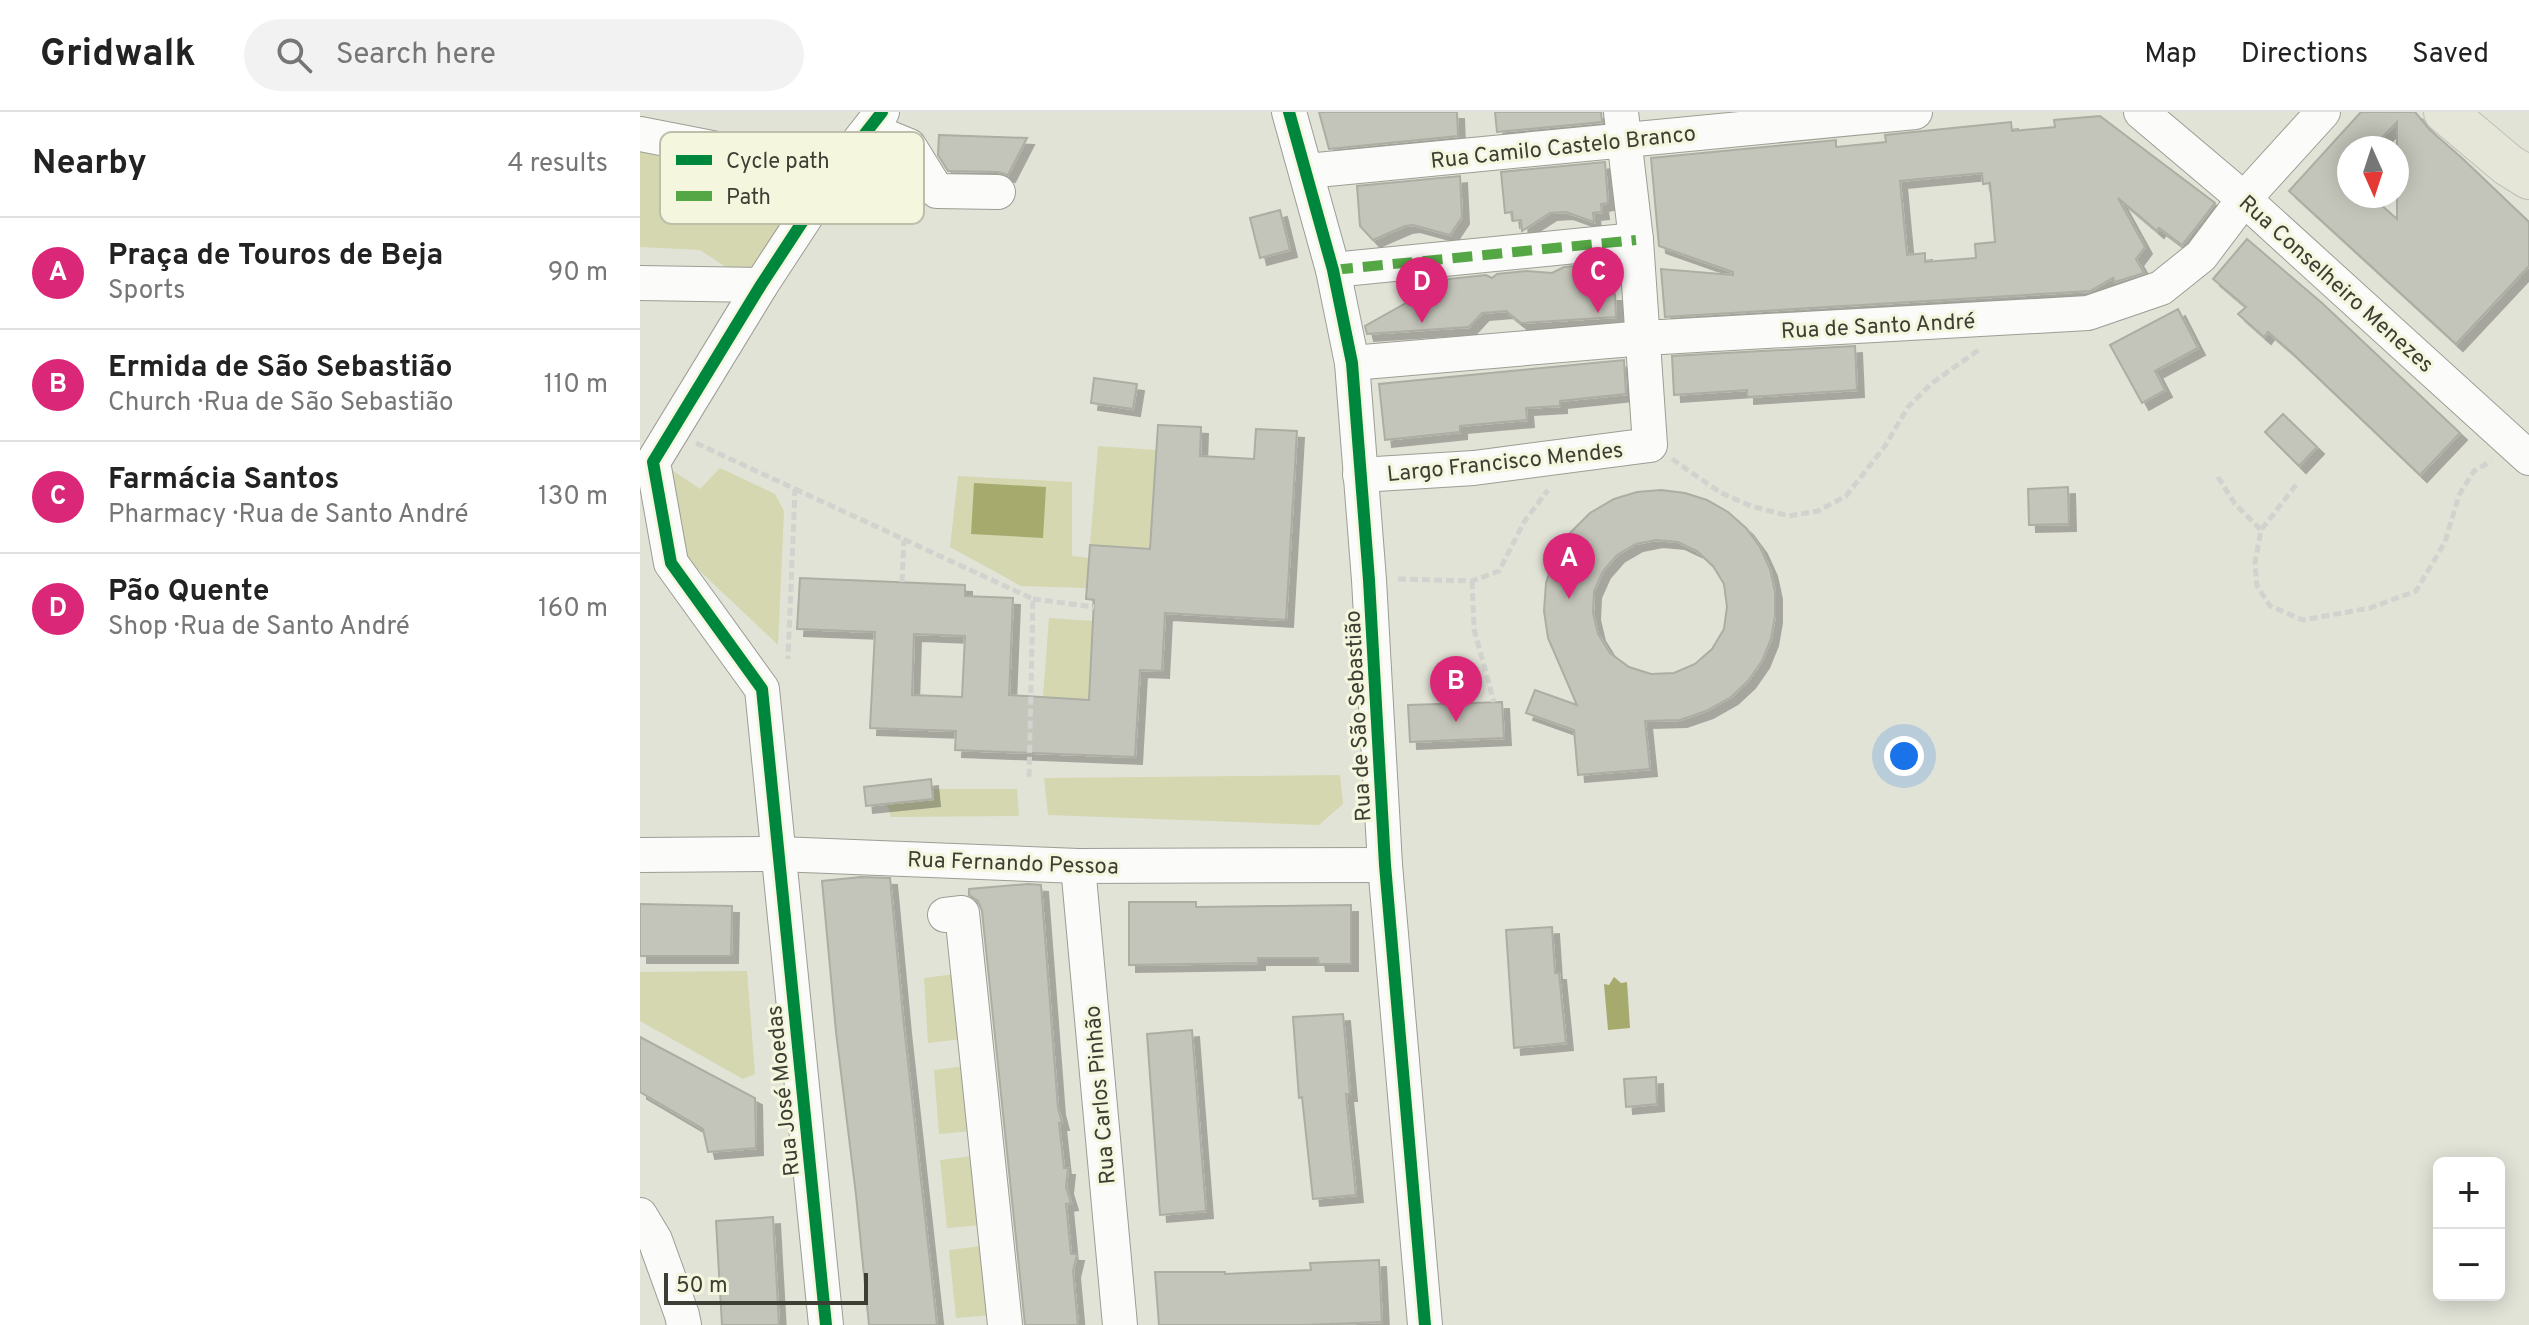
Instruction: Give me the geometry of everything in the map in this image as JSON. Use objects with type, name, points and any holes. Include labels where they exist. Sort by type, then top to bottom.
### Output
[{"type":"main road","points":[[2445,112],[2508,165],[2529,178]]},
{"type":"street","name":"Rua de São Sebastião","points":[[1289,112],[1333,270],[1352,363],[1369,580],[1385,865],[1425,1325]]},
{"type":"street","name":"Rua Camilo Castelo Branco","points":[[1307,171],[1622,126],[1915,112]]},
{"type":"street","name":"Rua Conselheiro Menezes","points":[[2141,112],[2525,445]]},
{"type":"street","name":"Rua de Santo André","points":[[1352,363],[1644,338],[2088,313],[2161,288],[2201,256],[2244,199],[2323,112]]},
{"type":"street","points":[[1622,126],[1636,240],[1650,445]]},
{"type":"street","points":[[640,134],[660,138]]},
{"type":"street","points":[[924,170],[937,191],[998,192]]},
{"type":"street","name":"Rua José Moedas","points":[[801,224],[653,462],[671,563],[762,689],[826,1325]]},
{"type":"street","points":[[1333,270],[1636,240]]},
{"type":"street","points":[[640,283],[761,285]]},
{"type":"street","name":"Largo Francisco Mendes","points":[[1360,475],[1474,468],[1650,445]]},
{"type":"street","name":"Rua Fernando Pessoa","points":[[640,855],[778,854],[1078,866],[1385,865]]},
{"type":"street","name":"Rua Carlos Pinhão","points":[[1078,866],[1120,1325]]},
{"type":"street","points":[[945,915],[962,913],[1005,1325]]},
{"type":"street","points":[[640,1215],[655,1240],[684,1325]]},
{"type":"path","points":[[1650,445],[1721,493],[1751,506],[1789,516],[1818,511],[1846,496],[1885,446],[1908,407],[1932,383],[1986,345]]},
{"type":"path","points":[[683,437],[1033,599],[1094,607]]},
{"type":"path","points":[[2296,485],[2261,530],[2255,563],[2257,586],[2270,606],[2303,620],[2370,608],[2416,591],[2445,542],[2459,495],[2474,471],[2525,445]]},
{"type":"path","points":[[2218,477],[2235,504],[2261,530]]},
{"type":"path","points":[[1369,580],[1472,581],[1499,571],[1524,522],[1547,491],[1558,484]]},
{"type":"path","points":[[788,659],[795,489]]},
{"type":"path","points":[[902,582],[904,540]]},
{"type":"path","points":[[1472,581],[1474,629],[1494,702]]},
{"type":"path","points":[[1029,778],[1033,599]]},
{"type":"shaded area","points":[[640,151],[660,156],[660,224],[788,224],[762,267],[726,267],[700,250],[640,247]]},
{"type":"shaded area","points":[[1098,446],[1157,450],[1150,549],[1090,545]]},
{"type":"shaded area","points":[[669,468],[700,489],[720,468],[775,494],[784,511],[778,645],[682,554]]},
{"type":"shaded area","points":[[958,476],[1072,482],[1072,556],[1089,558],[1087,588],[1021,586],[950,547]]},
{"type":"shaded area","points":[[974,483],[1046,487],[1043,538],[971,534]]},
{"type":"shaded area","points":[[1049,618],[1093,621],[1089,700],[1043,697]]},
{"type":"shaded area","points":[[1340,775],[1343,804],[1319,825],[1048,815],[1044,778]]},
{"type":"shaded area","points":[[932,789],[1017,789],[1019,816],[891,817],[887,804],[933,799]]},
{"type":"shaded area","points":[[747,971],[755,1074],[743,1079],[640,1021],[640,972]]},
{"type":"shaded area","points":[[955,974],[962,1039],[928,1043],[924,978]]},
{"type":"shaded area","points":[[1614,977],[1621,983],[1627,982],[1630,1028],[1608,1030],[1604,984],[1609,985]]},
{"type":"shaded area","points":[[966,1066],[972,1131],[939,1134],[934,1070]]},
{"type":"shaded area","points":[[972,1156],[982,1225],[947,1228],[940,1160]]},
{"type":"shaded area","points":[[982,1246],[992,1315],[956,1318],[949,1250]]},
{"type":"building","points":[[1319,112],[1457,112],[1458,136],[1329,149]]},
{"type":"building","points":[[1495,112],[1601,112],[1602,122],[1497,132]]},
{"type":"building","points":[[2361,112],[2415,112],[2430,130],[2529,222],[2529,266],[2456,344],[2289,191],[2337,138],[2337,208],[2385,208],[2397,219],[2397,208],[2409,208],[2409,136],[2397,136],[2397,122],[2384,136],[2339,136]]},
{"type":"building","points":[[2100,116],[2215,203],[2182,245],[2159,228],[2157,231],[2118,198],[2145,247],[2136,259],[2144,273],[2115,282],[2113,278],[2090,291],[1665,317],[1661,269],[1733,275],[1733,272],[1659,246],[1651,158],[1836,140],[1836,147],[1886,142],[1885,135],[2011,122],[2012,131],[2055,127],[2054,120]],"holes":[[[1982,173],[1983,184],[1990,183],[1995,242],[1975,244],[1976,258],[1925,262],[1925,253],[1907,255],[1900,181]]]},
{"type":"building","points":[[939,135],[1027,138],[1008,175],[948,171],[938,155]]},
{"type":"building","points":[[1605,162],[1608,203],[1601,204],[1602,212],[1593,213],[1594,222],[1566,212],[1550,213],[1522,231],[1521,220],[1513,221],[1512,212],[1505,213],[1501,172]]},
{"type":"building","points":[[1460,176],[1462,217],[1450,235],[1413,225],[1373,240],[1360,226],[1357,186]]},
{"type":"building","points":[[1280,210],[1290,250],[1260,258],[1250,218]]},
{"type":"building","points":[[2247,239],[2322,303],[2460,433],[2420,475],[2291,352],[2268,332],[2264,337],[2238,314],[2246,307],[2213,279]]},
{"type":"building","points":[[1588,265],[1589,276],[1600,275],[1600,286],[1607,286],[1608,294],[1615,294],[1616,317],[1521,323],[1506,311],[1482,313],[1469,327],[1367,334],[1365,326],[1449,279],[1486,275],[1492,278],[1497,274],[1527,271],[1552,273],[1564,267]]},
{"type":"building","points":[[2178,309],[2198,348],[2155,371],[2165,390],[2142,403],[2110,345]]},
{"type":"building","points":[[1855,346],[1857,390],[1747,397],[1747,390],[1674,395],[1672,356]]},
{"type":"building","points":[[1624,360],[1626,394],[1560,401],[1560,406],[1526,408],[1527,420],[1460,426],[1460,432],[1385,440],[1379,384]]},
{"type":"building","points":[[1094,378],[1137,384],[1133,409],[1091,403]]},
{"type":"building","points":[[2283,414],[2317,447],[2299,466],[2265,432]]},
{"type":"building","points":[[1158,425],[1201,427],[1200,456],[1254,459],[1256,429],[1297,431],[1286,620],[1165,613],[1162,671],[1140,670],[1135,757],[955,750],[956,731],[870,728],[875,632],[797,629],[800,578],[965,585],[965,596],[1013,598],[1009,695],[1089,700],[1094,600],[1086,599],[1090,545],[1150,549]],"holes":[[[914,634],[965,636],[962,697],[912,695]]]},
{"type":"building","points":[[2068,487],[2069,524],[2029,525],[2028,489]]},
{"type":"building","points":[[1661,490],[1707,500],[1728,512],[1746,528],[1760,547],[1770,569],[1775,592],[1771,639],[1762,661],[1748,681],[1731,697],[1706,711],[1680,720],[1645,721],[1650,769],[1578,775],[1574,730],[1526,713],[1535,690],[1577,705],[1548,638],[1544,611],[1546,583],[1555,556],[1570,533],[1590,513],[1614,499],[1637,492]],"holes":[[[1656,540],[1678,542],[1697,551],[1713,566],[1724,584],[1727,607],[1724,629],[1712,649],[1695,664],[1674,673],[1651,674],[1629,667],[1610,653],[1598,634],[1593,613],[1594,591],[1603,571],[1617,555],[1636,544]]]},
{"type":"building","points":[[1502,702],[1504,738],[1410,742],[1408,705]]},
{"type":"building","points":[[931,779],[933,799],[866,806],[864,787]]},
{"type":"building","points":[[890,878],[937,1325],[869,1325],[822,881]]},
{"type":"building","points":[[1041,885],[1058,1108],[1062,1123],[1059,1123],[1064,1168],[1068,1168],[1066,1187],[1071,1203],[1066,1204],[1071,1254],[1077,1254],[1073,1271],[1078,1325],[1025,1325],[982,911],[978,901],[969,895],[969,889]]},
{"type":"building","points":[[1129,902],[1196,902],[1196,907],[1351,905],[1351,964],[1319,964],[1318,958],[1258,958],[1258,963],[1129,965]]},
{"type":"building","points":[[640,904],[732,906],[731,956],[640,956]]},
{"type":"building","points":[[1552,927],[1555,973],[1559,973],[1566,1043],[1514,1048],[1506,930]]},
{"type":"building","points":[[1343,1014],[1350,1094],[1346,1094],[1356,1195],[1313,1199],[1302,1097],[1299,1098],[1293,1017]]},
{"type":"building","points":[[1192,1030],[1206,1211],[1160,1215],[1147,1034]]},
{"type":"building","points":[[640,1037],[755,1098],[756,1148],[708,1152],[703,1129],[640,1092]]},
{"type":"building","points":[[1656,1077],[1657,1104],[1626,1107],[1624,1079]]},
{"type":"building","points":[[773,1217],[779,1325],[722,1325],[716,1221]]},
{"type":"building","points":[[1379,1260],[1382,1322],[1159,1325],[1155,1272],[1225,1274],[1311,1270],[1310,1263]]},
{"type":"marked path","points":[[1333,270],[1636,240]]},
{"type":"cycle path","points":[[866,132],[882,112]]},
{"type":"cycle path","points":[[1289,112],[1333,270],[1352,363],[1369,580],[1385,865],[1425,1325]]},
{"type":"cycle path","points":[[801,224],[653,462],[671,563],[762,689],[826,1325]]},
{"type":"place","name":"Farmácia Santos","points":[[1598,313]]},
{"type":"place","name":"Pão Quente","points":[[1422,323]]},
{"type":"place","name":"Praça de Touros de Beja","points":[[1569,599]]},
{"type":"place","name":"Ermida de São Sebastião","points":[[1456,722]]}]
